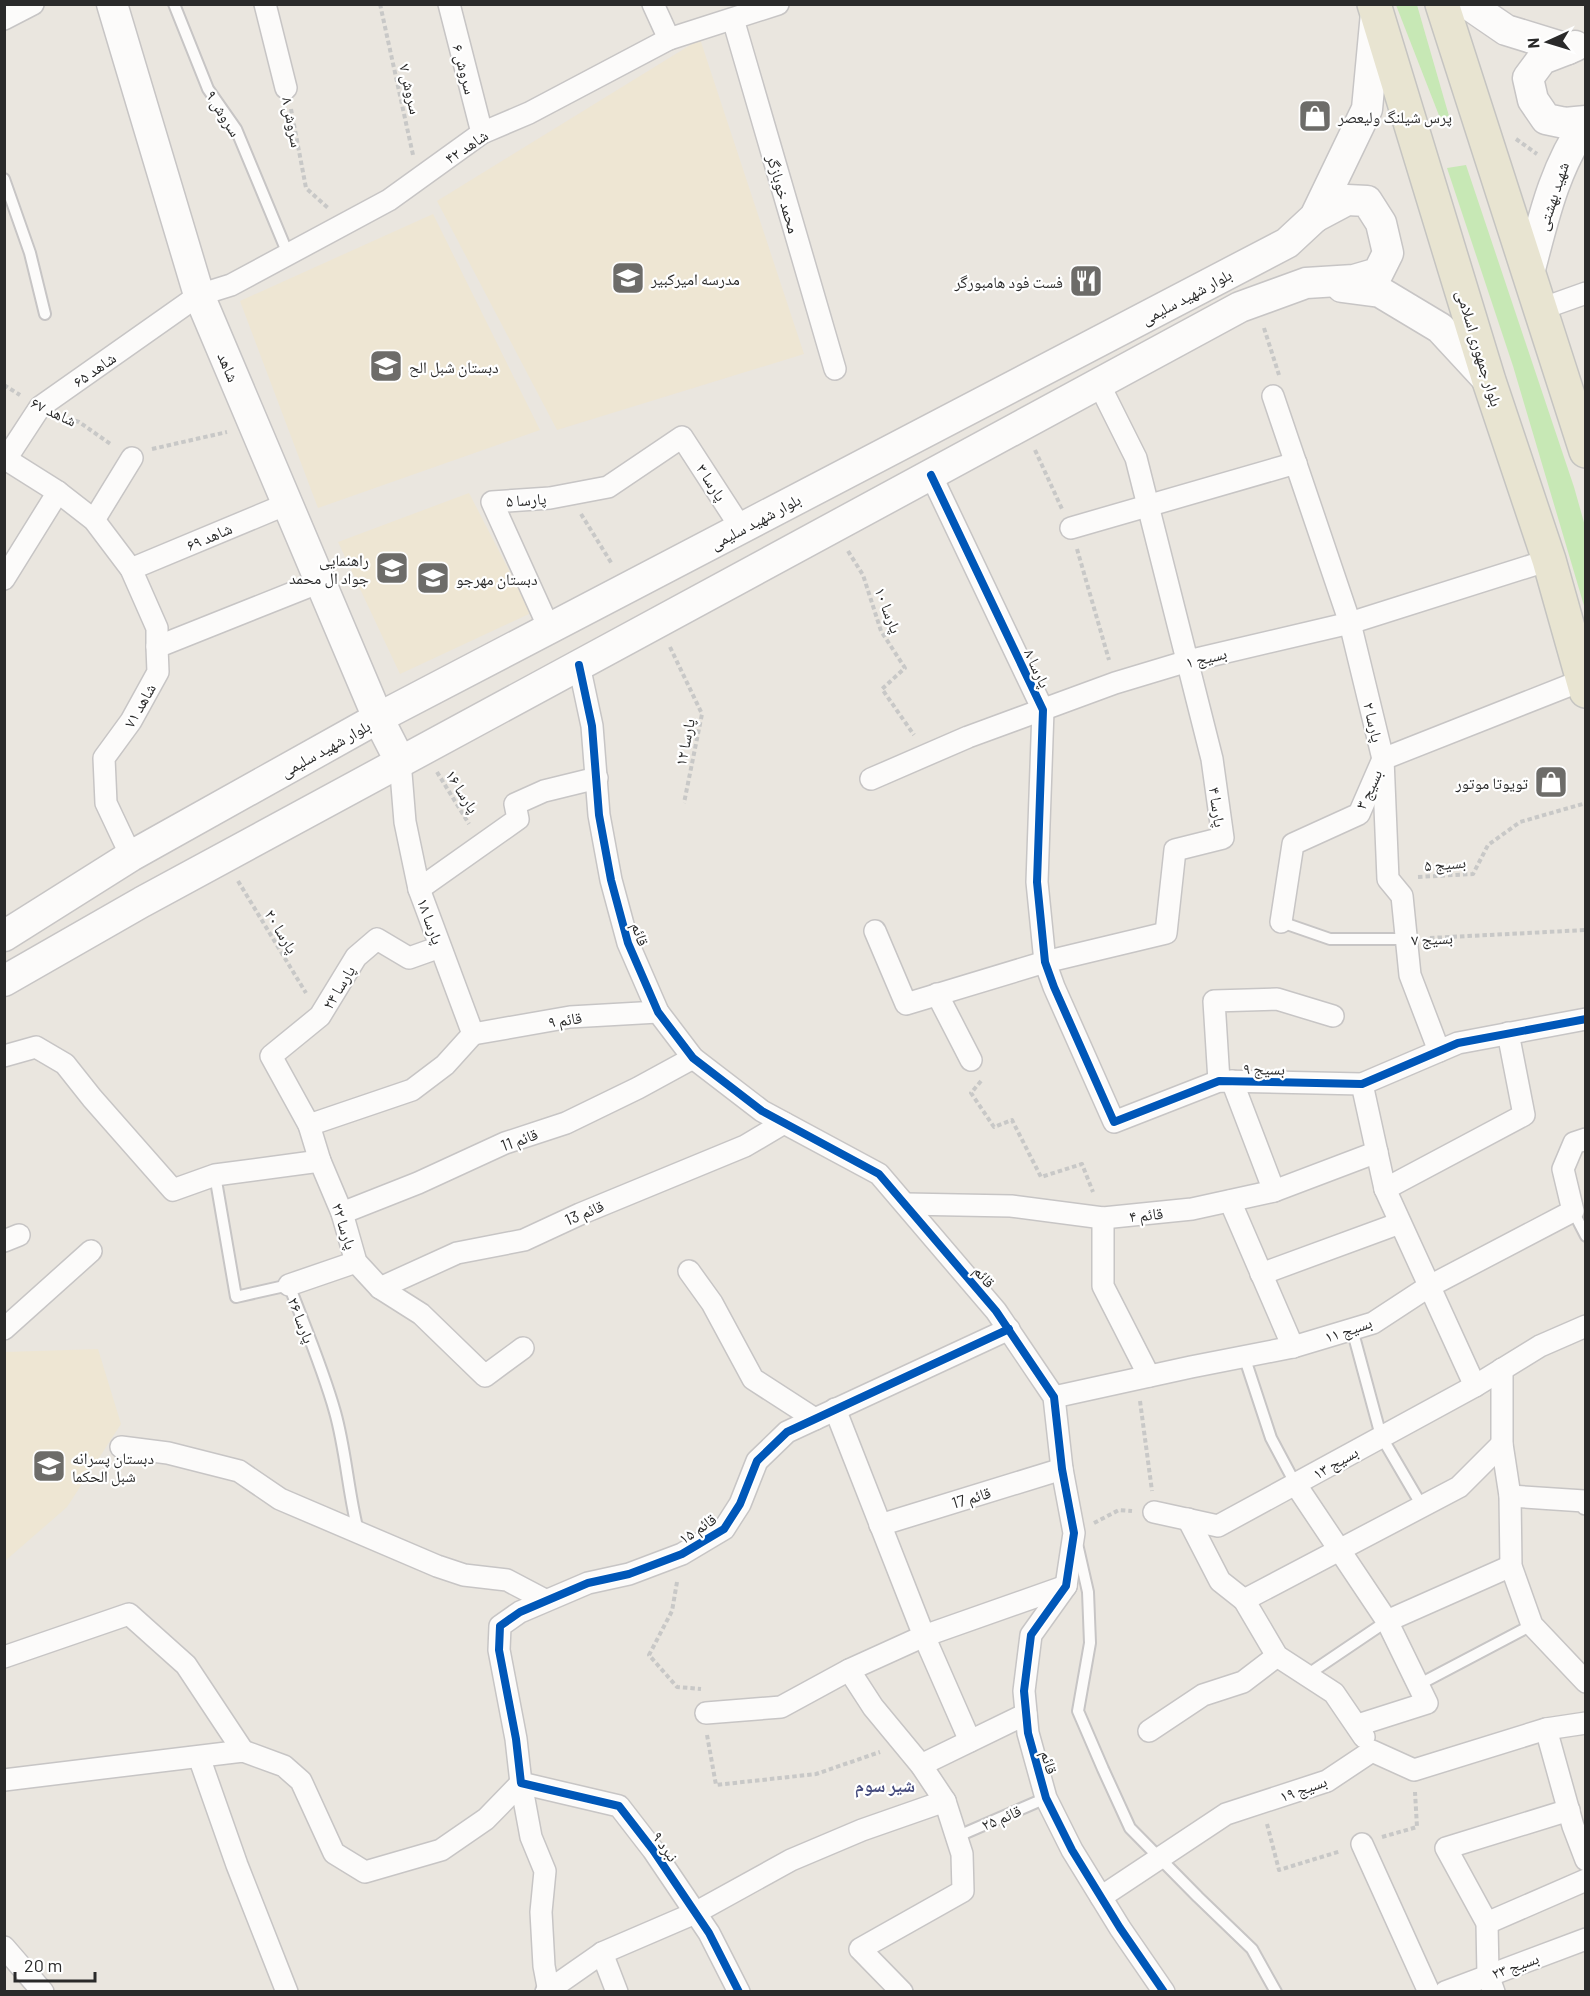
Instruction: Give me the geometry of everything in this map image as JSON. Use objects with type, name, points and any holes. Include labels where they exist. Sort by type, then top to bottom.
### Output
[{"type":"main road","name":"شاهد","points":[[112,4],[199,295],[378,718],[412,755]]},
{"type":"main road","points":[[1442,4],[1583,438]]},
{"type":"main road","points":[[1468,4],[1506,30],[1577,45]]},
{"type":"main road","name":"بلوار شهید سلیمی","points":[[4,936],[131,856],[378,718],[1287,243],[1315,217],[1367,109],[1375,7]]},
{"type":"main road","name":"بلوار جمهوری اسلامی","points":[[1375,7],[1489,381],[1550,560],[1584,685]]},
{"type":"main road","points":[[1577,45],[1542,59],[1528,78],[1533,100],[1546,120],[1565,123],[1586,122]]},
{"type":"main road","name":"شهید بهشتی","points":[[1529,273],[1547,202],[1570,145],[1586,122]]},
{"type":"main road","points":[[4,981],[412,755],[1240,307],[1306,283],[1354,280],[1378,273],[1388,253],[1381,223],[1367,201],[1347,201],[1315,217]]},
{"type":"main road","points":[[1306,283],[1380,292],[1440,328],[1489,381]]},
{"type":"street","points":[[4,19],[33,4]]},
{"type":"street","name":"سروش ۸","points":[[265,4],[286,88]]},
{"type":"street","name":"سروش ۶","points":[[448,4],[482,133]]},
{"type":"street","points":[[652,4],[669,39]]},
{"type":"street","name":"شاهد ۴۲","points":[[199,295],[231,285],[345,224],[389,200],[482,133],[529,112],[669,39],[778,4]]},
{"type":"street","name":"محمد خوبازگر","points":[[733,19],[835,369]]},
{"type":"street","points":[[1541,309],[1586,293]]},
{"type":"street","name":"شاهد ۶۵","points":[[5,458],[40,407],[199,295]]},
{"type":"street","name":"پارسا ۴","points":[[875,931],[906,1004],[1045,962],[1166,933],[1175,850],[1223,838],[1212,759],[1136,459],[1099,384]]},
{"type":"street","name":"پارسا ۲","points":[[1273,396],[1350,623],[1383,759],[1388,879],[1402,896],[1410,975],[1439,1051]]},
{"type":"street","name":"پارسا ۳","points":[[682,437],[741,528]]},
{"type":"street","name":"پارسا ۵","points":[[549,628],[492,502],[550,498],[608,487],[682,437]]},
{"type":"street","name":"شاهد ۷۱","points":[[5,458],[58,492],[94,520],[131,568],[157,628],[158,672],[131,721],[104,759],[106,803],[131,856]]},
{"type":"street","points":[[94,520],[132,459]]},
{"type":"street","points":[[1071,528],[1296,464]]},
{"type":"street","name":"پارسا ۸","points":[[931,475],[1043,710],[1037,882],[1045,962]]},
{"type":"street","points":[[4,579],[58,492]]},
{"type":"street","name":"شاهد ۶۹","points":[[131,568],[287,504]]},
{"type":"street","name":"بسیج ۱","points":[[871,779],[968,737],[1115,684],[1188,662],[1350,623],[1550,560]]},
{"type":"street","points":[[157,647],[320,582]]},
{"type":"street","name":"قائم","points":[[579,665],[592,726],[599,815],[611,880],[628,943],[658,1012],[693,1058],[762,1111],[879,1173],[996,1311],[1054,1397],[1062,1469],[1074,1533],[1066,1586],[1031,1635],[1024,1691],[1028,1733],[1046,1798],[1072,1850],[1164,1992]]},
{"type":"street","name":"بسیج ۳","points":[[1281,922],[1293,844],[1359,814],[1383,759],[1584,685]]},
{"type":"street","name":"پارسا ۱۸","points":[[412,755],[405,822],[419,890],[473,1034]]},
{"type":"street","points":[[419,890],[518,819],[515,804],[544,791],[597,778]]},
{"type":"street","name":"پارسا ۲۴","points":[[271,1056],[320,1016],[356,957],[377,939],[409,958],[440,948]]},
{"type":"street","name":"بسیج ۹","points":[[1045,962],[1114,1122],[1226,1081],[1362,1084],[1458,1043],[1586,1019]]},
{"type":"street","points":[[937,994],[971,1060]]},
{"type":"street","points":[[1274,1191],[1226,1081],[1214,1001],[1277,999],[1333,1016]]},
{"type":"street","name":"قائم ۹","points":[[473,1034],[570,1017],[658,1012]]},
{"type":"street","points":[[1385,1189],[1524,1115],[1508,1033]]},
{"type":"street","points":[[309,1125],[412,1090],[445,1065],[473,1034]]},
{"type":"street","points":[[4,1056],[36,1047],[65,1064],[173,1190],[215,1175],[320,1161]]},
{"type":"street","name":"پارسا ۲۲","points":[[271,1056],[309,1125],[320,1161],[342,1213],[356,1262],[380,1288],[421,1314],[485,1376],[523,1348]]},
{"type":"street","name":"قائم 11","points":[[342,1213],[418,1183],[505,1143],[566,1123],[693,1058]]},
{"type":"street","points":[[1362,1084],[1385,1189],[1475,1386]]},
{"type":"street","name":"قائم 13","points":[[380,1288],[457,1253],[524,1240],[580,1214],[745,1146],[784,1123]]},
{"type":"street","points":[[1572,1210],[1563,1169],[1574,1143],[1586,1139]]},
{"type":"street","name":"قائم ۴","points":[[906,1204],[1011,1206],[1103,1218],[1192,1209],[1274,1191],[1377,1152]]},
{"type":"street","points":[[1230,1201],[1293,1347]]},
{"type":"street","name":"بسیج ۱۱","points":[[1054,1397],[1293,1347],[1373,1323],[1428,1287],[1572,1210]]},
{"type":"street","points":[[1103,1218],[1103,1286],[1143,1378]]},
{"type":"street","points":[[1261,1274],[1400,1223]]},
{"type":"street","points":[[4,1329],[91,1251]]},
{"type":"street","points":[[289,1285],[356,1262]]},
{"type":"street","points":[[689,1271],[712,1303],[753,1379],[815,1419]]},
{"type":"street","name":"بسیج ۱۳","points":[[1154,1512],[1218,1526],[1475,1386],[1540,1346],[1586,1326]]},
{"type":"street","name":"قائم ۱۵","points":[[521,1783],[516,1739],[499,1650],[500,1626],[520,1612],[588,1582],[629,1574],[682,1554],[724,1529],[740,1504],[757,1461],[787,1432],[1008,1329]]},
{"type":"street","points":[[1502,1369],[1502,1444],[1510,1496],[1510,1566],[1532,1624],[1586,1682]]},
{"type":"street","points":[[835,1409],[924,1636],[970,1741]]},
{"type":"street","points":[[1244,1600],[1459,1487],[1502,1444]]},
{"type":"street","points":[[121,1447],[168,1453],[238,1471],[280,1499],[437,1566],[464,1575],[507,1580],[545,1600]]},
{"type":"street","name":"قائم 17","points":[[880,1525],[1062,1469]]},
{"type":"street","points":[[1296,1485],[1341,1549],[1387,1621],[1427,1703],[1358,1725]]},
{"type":"street","points":[[1510,1496],[1586,1504]]},
{"type":"street","points":[[1188,1519],[1220,1581],[1244,1600],[1254,1621],[1277,1656],[1334,1693],[1358,1725],[1372,1751],[1414,1770],[1546,1729],[1586,1723]]},
{"type":"street","points":[[1387,1621],[1510,1566]]},
{"type":"street","points":[[706,1713],[781,1707],[849,1670],[924,1636],[1066,1586]]},
{"type":"street","points":[[4,1657],[129,1614],[186,1665],[243,1751]]},
{"type":"street","points":[[1149,1731],[1203,1695],[1243,1682],[1277,1656]]},
{"type":"street","points":[[849,1670],[873,1707],[921,1765],[945,1801],[962,1854],[963,1891],[860,1949],[902,1992]]},
{"type":"street","points":[[921,1765],[1026,1714]]},
{"type":"street","points":[[1546,1729],[1586,1860]]},
{"type":"street","points":[[4,1780],[243,1751],[284,1766],[301,1781],[334,1853],[365,1872],[441,1850],[486,1819],[521,1783]]},
{"type":"street","name":"بسیج ۱۹","points":[[1101,1897],[1226,1814],[1327,1781],[1372,1751]]},
{"type":"street","points":[[198,1757],[286,1992]]},
{"type":"street","points":[[521,1783],[531,1836],[545,1871],[541,1912],[544,1966],[548,1990],[602,1953],[695,1912],[791,1860],[862,1830],[945,1801]]},
{"type":"street","name":"نبرد ۹","points":[[521,1783],[619,1806],[653,1850],[709,1932],[739,1992]]},
{"type":"street","points":[[1491,1983],[1487,1923],[1446,1848],[1569,1810]]},
{"type":"street","points":[[1362,1844],[1429,1992]]},
{"type":"street","points":[[1487,1923],[1586,1880]]},
{"type":"street","name":"بسیج ۲۳","points":[[1445,1992],[1491,1983],[1586,1939]]},
{"type":"street","points":[[4,1947],[43,1992]]},
{"type":"street","points":[[602,1953],[617,1992]]},
{"type":"lane","name":"سروش ۹","points":[[174,4],[208,88],[236,129],[288,254]]},
{"type":"lane","points":[[4,179],[30,253],[45,314]]},
{"type":"lane","name":"بسیج ۷","points":[[1281,922],[1329,939],[1406,939]]},
{"type":"lane","name":"پارسا ۲۶","points":[[215,1175],[236,1297],[289,1285],[335,1412],[348,1467],[351,1504],[358,1531]]},
{"type":"lane","points":[[1572,1210],[1586,1236]]},
{"type":"lane","points":[[1352,1329],[1381,1436],[1422,1506]]},
{"type":"lane","points":[[1244,1356],[1271,1438],[1296,1485]]},
{"type":"lane","points":[[1074,1533],[1088,1592],[1090,1643],[1078,1711],[1130,1828],[1252,1948],[1276,1992]]},
{"type":"lane","points":[[1307,1675],[1387,1621]]},
{"type":"lane","points":[[1418,1685],[1532,1624]]},
{"type":"lane","name":"قائم ۲۵","points":[[956,1837],[1046,1798]]},
{"type":"path","points":[[1256,302],[1280,379],[1266,385],[1273,396]]},
{"type":"path","points":[[132,459],[158,446],[254,426]]},
{"type":"path","points":[[569,495],[626,588]]},
{"type":"path","points":[[971,1060],[981,1083],[971,1093],[993,1127],[1012,1120],[1041,1177],[1082,1164],[1103,1218]]},
{"type":"path","points":[[1074,1533],[1119,1510],[1154,1512],[1143,1378]]},
{"type":"shaded area","name":"مدرسه امیرکبیر","points":[[700,39],[804,354],[557,430],[437,201]]},
{"type":"shaded area","name":"دبستان شبل الح","points":[[433,214],[540,430],[318,508],[240,301]]},
{"type":"shaded area","name":"دبستان مهرجو","points":[[469,493],[531,613],[400,674],[338,542]]},
{"type":"shaded area","name":"دبستان پسرانه شبل الحکما","points":[[98,1349],[121,1424],[67,1507],[5,1561],[5,1352]]},
{"type":"green space","points":[[1396,5],[1417,5],[1449,116],[1440,118]]},
{"type":"green space","points":[[1466,165],[1585,526],[1585,609],[1513,366],[1447,168]]},
{"type":"cycle path","points":[[931,475],[1043,710],[1037,882],[1045,962],[1114,1122],[1219,1081],[1362,1084],[1458,1043],[1586,1019]]},
{"type":"cycle path","points":[[579,665],[592,726],[599,815],[611,880],[628,943],[658,1012],[693,1058],[762,1111],[879,1174],[996,1311],[1054,1397],[1062,1469],[1074,1533],[1066,1586],[1031,1635],[1024,1691],[1028,1733],[1046,1798],[1072,1850],[1120,1928],[1164,1992]]},
{"type":"cycle path","points":[[739,1992],[709,1933],[653,1850],[619,1806],[521,1783],[516,1739],[499,1650],[500,1626],[520,1612],[588,1583],[629,1574],[682,1554],[724,1529],[740,1504],[757,1461],[787,1432],[1009,1329]]},
{"type":"place","name":"پرس شیلنگ ولیعصر","points":[[1315,116]]},
{"type":"place","name":"مدرسه امیرکبیر","points":[[628,278]]},
{"type":"place","name":"فست فود هامبورگر","points":[[1086,281]]},
{"type":"place","name":"دبستان شبل الح","points":[[386,366]]},
{"type":"place","name":"راهنمایی جواد ال محمد","points":[[392,568]]},
{"type":"place","name":"دبستان مهرجو","points":[[433,578]]},
{"type":"place","name":"تویوتا موتور","points":[[1551,782]]},
{"type":"place","name":"دبستان پسرانه شبل الحکما","points":[[49,1466]]},
{"type":"district","name":"شیر سوم","points":[[885,1785]]}]
